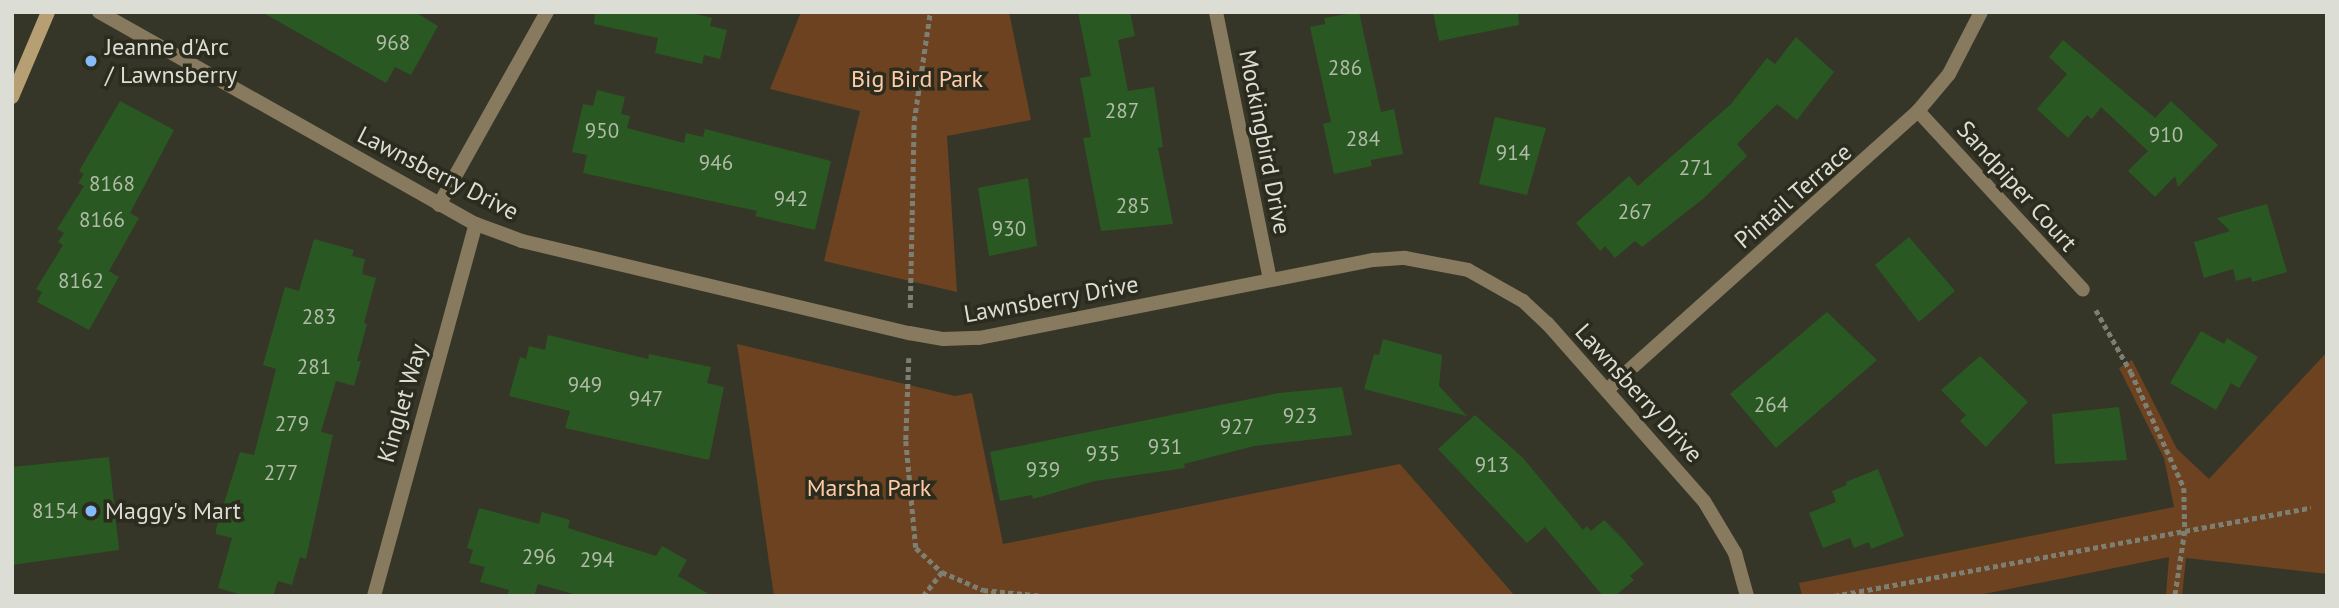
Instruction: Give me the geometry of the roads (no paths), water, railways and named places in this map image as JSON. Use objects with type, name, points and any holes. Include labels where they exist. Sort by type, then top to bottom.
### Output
[{"type":"main road","points":[[12,97],[48,12]]},
{"type":"street","name":"Lawnsberry Drive","points":[[99,12],[439,205],[522,241],[943,339],[979,338],[1270,280],[1405,258],[1468,270],[1523,301],[1607,390],[1704,501],[1735,553],[1747,596]]},
{"type":"street","points":[[439,205],[547,12]]},
{"type":"street","name":"Mockingbird Drive","points":[[1216,12],[1270,280]]},
{"type":"street","name":"Pintail Terrace","points":[[1607,390],[1918,111],[1948,74],[1981,12]]},
{"type":"street","name":"Sandpiper Court","points":[[1918,111],[2084,290]]},
{"type":"street","name":"Kinglet Way","points":[[374,596],[476,223]]},
{"type":"place","name":"Jeanne d'Arc / Lawnsberry","points":[[91,61]]},
{"type":"place","name":"Maggy's Mart","points":[[91,511]]},
{"type":"park label","name":"Big Bird Park","points":[[917,79]]},
{"type":"park label","name":"Marsha Park","points":[[869,488]]}]
